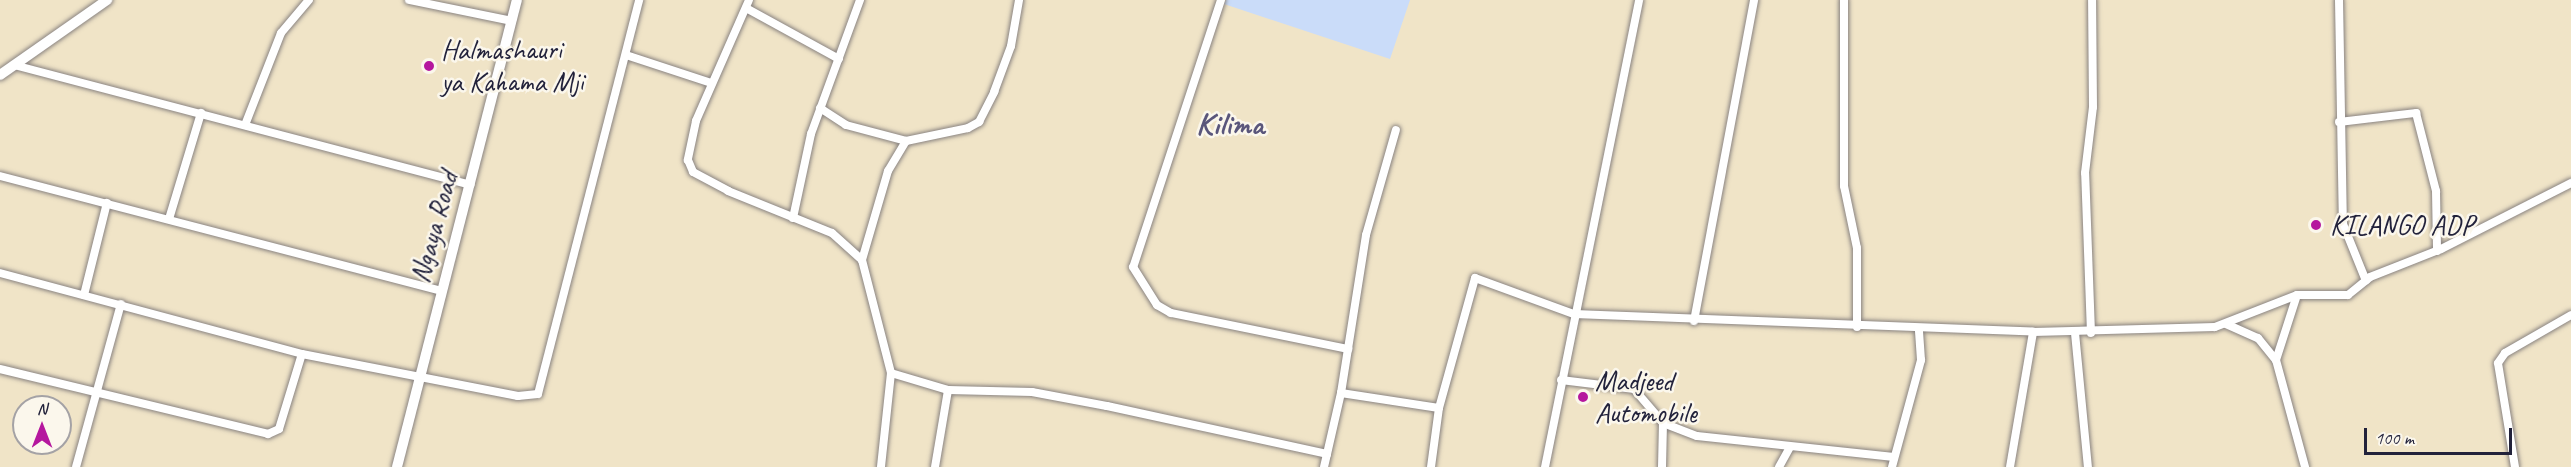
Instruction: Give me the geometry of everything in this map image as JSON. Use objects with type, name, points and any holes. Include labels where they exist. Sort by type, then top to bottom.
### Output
[{"type":"street","points":[[0,75],[107,0]]},
{"type":"street","points":[[245,125],[281,33],[309,0]]},
{"type":"street","points":[[410,0],[512,21]]},
{"type":"street","name":"Ngaya Road","points":[[397,467],[517,0]]},
{"type":"street","points":[[0,273],[302,354],[419,379],[518,396],[538,394],[639,0]]},
{"type":"street","points":[[793,218],[820,108],[860,0]]},
{"type":"street","points":[[820,108],[846,125],[906,141],[938,138],[979,122],[1011,46],[1019,0]]},
{"type":"street","points":[[1221,0],[1133,267],[1157,305],[1171,312],[1348,348]]},
{"type":"street","points":[[1545,467],[1639,0]]},
{"type":"street","points":[[1694,321],[1752,0]]},
{"type":"street","points":[[1844,0],[1844,186],[1857,248],[1857,327]]},
{"type":"street","points":[[2091,333],[2085,173],[2092,107],[2092,0]]},
{"type":"street","points":[[2339,0],[2343,224],[2366,281]]},
{"type":"street","points":[[838,58],[748,4],[711,83],[690,141],[693,172],[793,218],[832,233],[862,260]]},
{"type":"street","points":[[626,55],[711,83]]},
{"type":"street","points":[[14,65],[470,185]]},
{"type":"street","points":[[170,219],[201,113]]},
{"type":"street","points":[[2340,122],[2416,113],[2436,191],[2437,251]]},
{"type":"street","points":[[1324,467],[1341,393],[1366,236],[1396,130]]},
{"type":"street","points":[[881,467],[891,373],[862,260],[888,171],[906,141]]},
{"type":"street","points":[[0,176],[442,291]]},
{"type":"street","points":[[1431,467],[1439,408],[1475,278],[1574,314],[1694,321],[2033,333],[2091,333],[2226,324],[2297,295],[2340,297],[2366,281],[2437,251],[2570,186]]},
{"type":"street","points":[[84,295],[107,203]]},
{"type":"street","points":[[2276,360],[2297,295]]},
{"type":"street","points":[[76,467],[121,304]]},
{"type":"street","points":[[2515,467],[2498,363],[2505,353],[2571,315]]},
{"type":"street","points":[[2226,324],[2258,338],[2276,360],[2305,467]]},
{"type":"street","points":[[1892,467],[1921,360],[1919,329]]},
{"type":"street","points":[[2010,467],[2033,333]]},
{"type":"street","points":[[2075,333],[2088,467]]},
{"type":"street","points":[[0,369],[97,394],[273,433],[279,429],[302,354]]},
{"type":"street","points":[[891,373],[948,390],[1032,392],[1327,454]]},
{"type":"street","points":[[1561,380],[1634,389],[1664,423],[1697,436],[1894,457]]},
{"type":"street","points":[[935,467],[948,390]]},
{"type":"street","points":[[1341,393],[1439,408]]},
{"type":"street","points":[[1662,467],[1664,423]]},
{"type":"street","points":[[1779,467],[1790,447]]},
{"type":"shaded area","points":[[1226,0],[1410,0],[1390,59],[1224,4]]},
{"type":"place","name":"Halmashauri ya Kahama Mji","points":[[429,66]]},
{"type":"place","name":"KILANGO ADP","points":[[2316,225]]},
{"type":"place","name":"Madjeed Automobile","points":[[1583,397]]},
{"type":"district","name":"Kilima","points":[[1230,124]]}]
